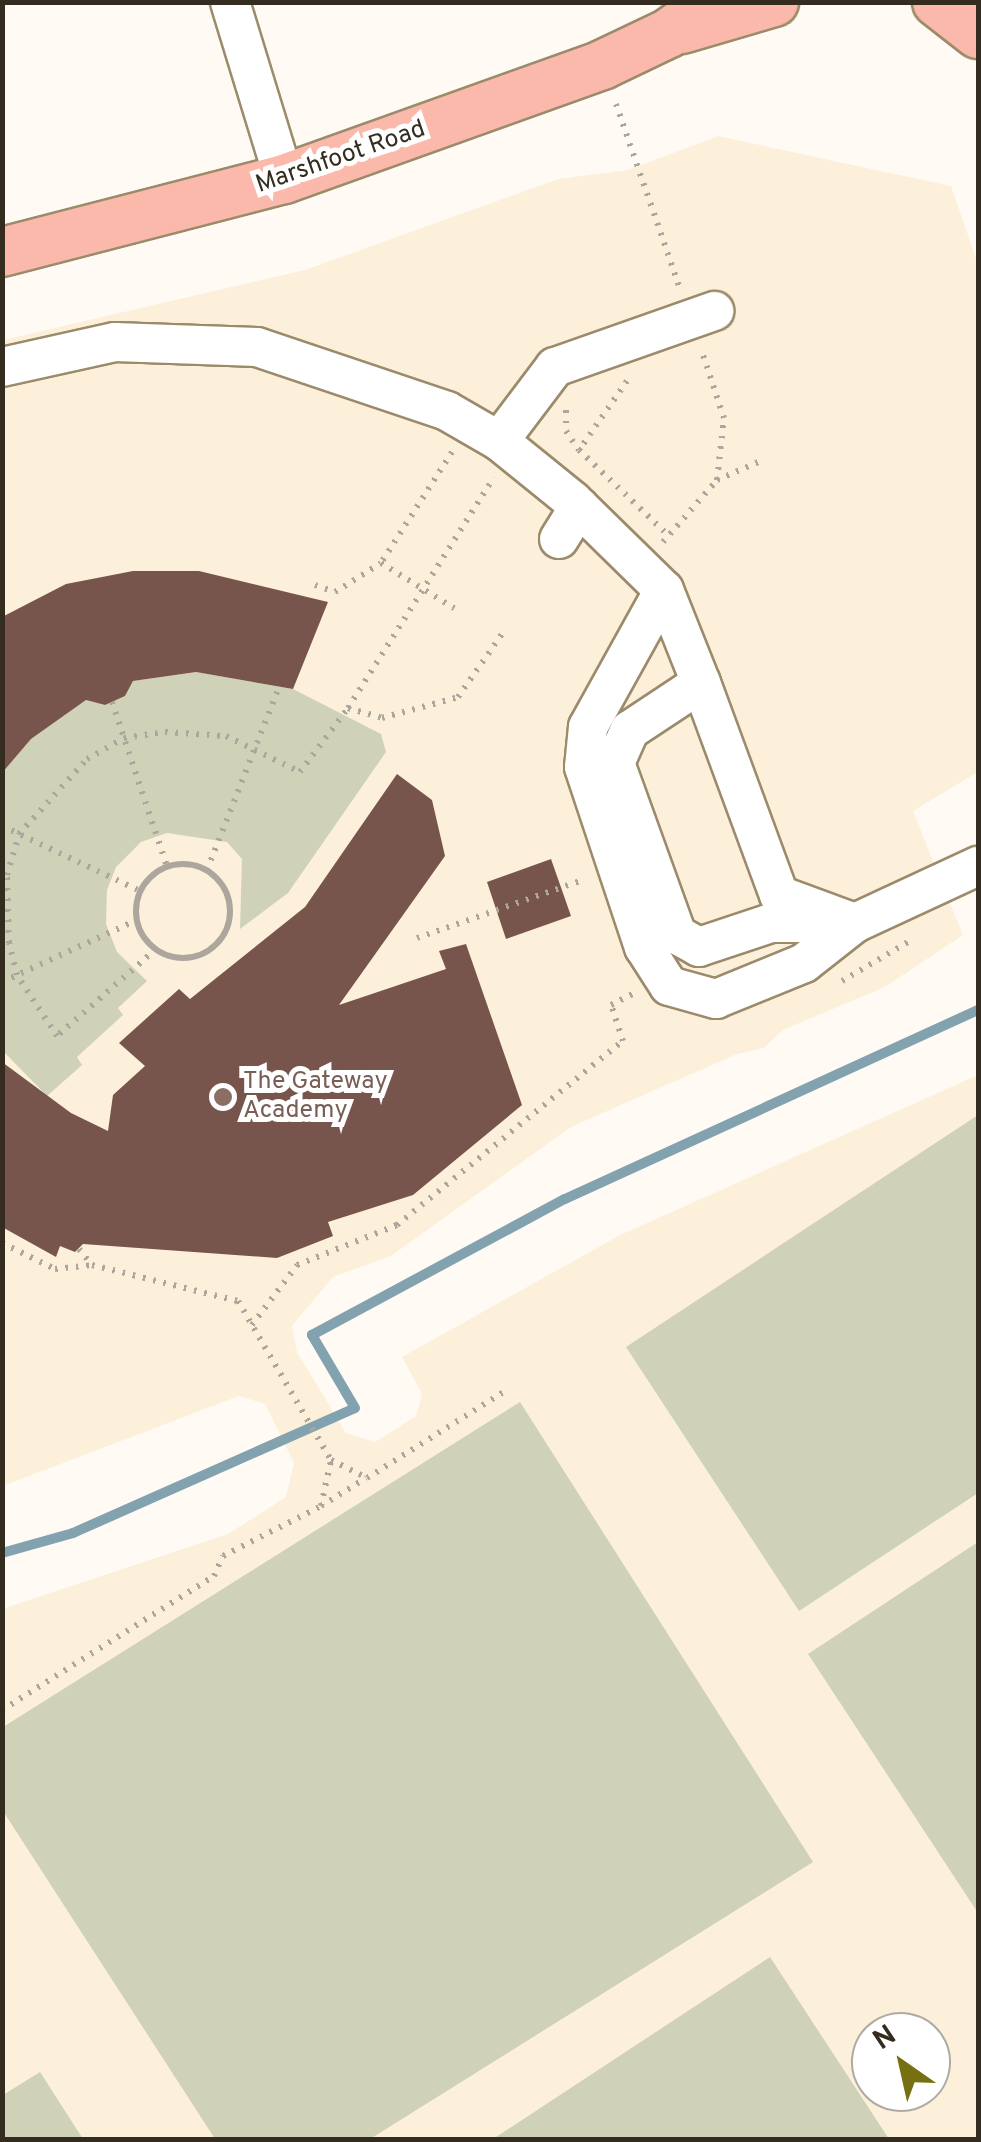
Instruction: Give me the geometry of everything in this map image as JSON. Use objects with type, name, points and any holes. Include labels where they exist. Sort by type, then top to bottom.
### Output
[{"type":"main road","name":"Marshfoot Road","points":[[670,33],[712,2]]},
{"type":"main road","name":"Marshfoot Road","points":[[2,252],[284,180],[575,76],[670,33],[774,2]]},
{"type":"main road","points":[[937,2],[978,34]]},
{"type":"lane","points":[[230,2],[284,180]]},
{"type":"lane","points":[[505,446],[540,383],[556,367],[702,315]]},
{"type":"lane","points":[[2,366],[115,342],[258,346],[464,421],[505,446],[579,506],[664,590],[779,896],[855,923]]},
{"type":"lane","points":[[559,539],[579,506]]},
{"type":"lane","points":[[664,590],[588,727],[584,767],[644,947],[669,986],[716,998],[804,963],[855,923],[978,866]]},
{"type":"lane","points":[[701,683],[630,730],[615,764],[677,935],[700,946],[770,924],[855,923]]},
{"type":"path","points":[[620,120],[702,315]]},
{"type":"path","points":[[688,359],[704,358]]},
{"type":"path","points":[[579,450],[630,377]]},
{"type":"path","points":[[540,383],[567,411],[566,431],[579,450],[668,535]]},
{"type":"path","points":[[315,585],[334,592],[382,563],[455,448],[464,421]]},
{"type":"path","points":[[156,949],[57,1036],[17,975],[4,910],[19,834],[86,759],[124,738],[190,732],[255,747],[300,772],[348,708],[424,588],[505,446]]},
{"type":"path","points":[[717,480],[765,459]]},
{"type":"path","points":[[382,563],[454,608]]},
{"type":"path","points":[[348,708],[382,718],[458,697],[502,634]]},
{"type":"path","points":[[207,870],[280,684]]},
{"type":"path","points":[[112,702],[167,866]]},
{"type":"path","points":[[2,826],[140,891]]},
{"type":"path","points":[[167,866],[207,870],[226,892],[222,936],[185,958],[156,949],[137,920],[140,891],[167,866]]},
{"type":"path","points":[[417,938],[618,867]]},
{"type":"path","points":[[2,982],[137,920]]},
{"type":"path","points":[[252,1325],[297,1265],[397,1225],[623,1041],[611,1006],[664,978]]},
{"type":"path","points":[[2,1243],[55,1269],[92,1265],[238,1301],[331,1460],[367,1478]]},
{"type":"path","points":[[78,1248],[92,1265]]},
{"type":"path","points":[[2,1710],[214,1576],[223,1556],[321,1506],[506,1390]]},
{"type":"path","points":[[321,1506],[331,1460]]},
{"type":"shaded area","points":[[718,136],[951,186],[978,264],[978,772],[913,811],[963,935],[885,987],[783,1030],[764,1048],[737,1054],[571,1127],[391,1256],[333,1277],[292,1326],[297,1352],[346,1433],[375,1442],[416,1416],[422,1394],[402,1357],[620,1235],[978,1075],[978,2139],[3,2139],[2,1609],[228,1534],[286,1497],[294,1463],[265,1404],[239,1396],[3,1486],[3,340],[305,270],[558,179],[628,170]]},
{"type":"green space","points":[[196,672],[293,689],[381,734],[386,752],[288,893],[240,929],[242,859],[227,842],[167,833],[141,842],[116,867],[107,890],[106,924],[117,952],[147,981],[118,1008],[123,1015],[77,1057],[82,1065],[47,1096],[3,1051],[2,773],[31,739],[86,700],[105,705],[125,696],[133,681]]},
{"type":"green space","points":[[978,1115],[978,1493],[799,1611],[626,1347]]},
{"type":"green space","points":[[520,1402],[813,1862],[370,2139],[215,2139],[3,1811],[3,1727]]},
{"type":"green space","points":[[978,1542],[978,1913],[808,1654]]},
{"type":"green space","points":[[770,1957],[851,2081],[851,2112],[871,2112],[889,2139],[493,2139]]},
{"type":"green space","points":[[40,2072],[83,2139],[3,2139],[3,2095]]},
{"type":"building","points":[[133,571],[199,571],[328,602],[293,689],[196,672],[133,681],[125,696],[105,705],[86,700],[31,739],[2,773],[2,617],[66,584]]},
{"type":"building","points":[[397,774],[432,800],[445,856],[339,1005],[446,969],[439,951],[466,944],[522,1105],[413,1195],[328,1222],[333,1236],[277,1258],[83,1244],[75,1252],[60,1246],[56,1257],[2,1227],[2,1062],[71,1113],[108,1131],[113,1095],[145,1066],[119,1043],[179,989],[190,999],[305,907]]},
{"type":"building","points":[[551,859],[571,916],[506,939],[487,882]]},
{"type":"waterway","points":[[2,1553],[73,1533],[355,1408],[312,1335],[565,1199],[978,1010]]},
{"type":"place","name":"The Gateway Academy","points":[[223,1097]]}]
